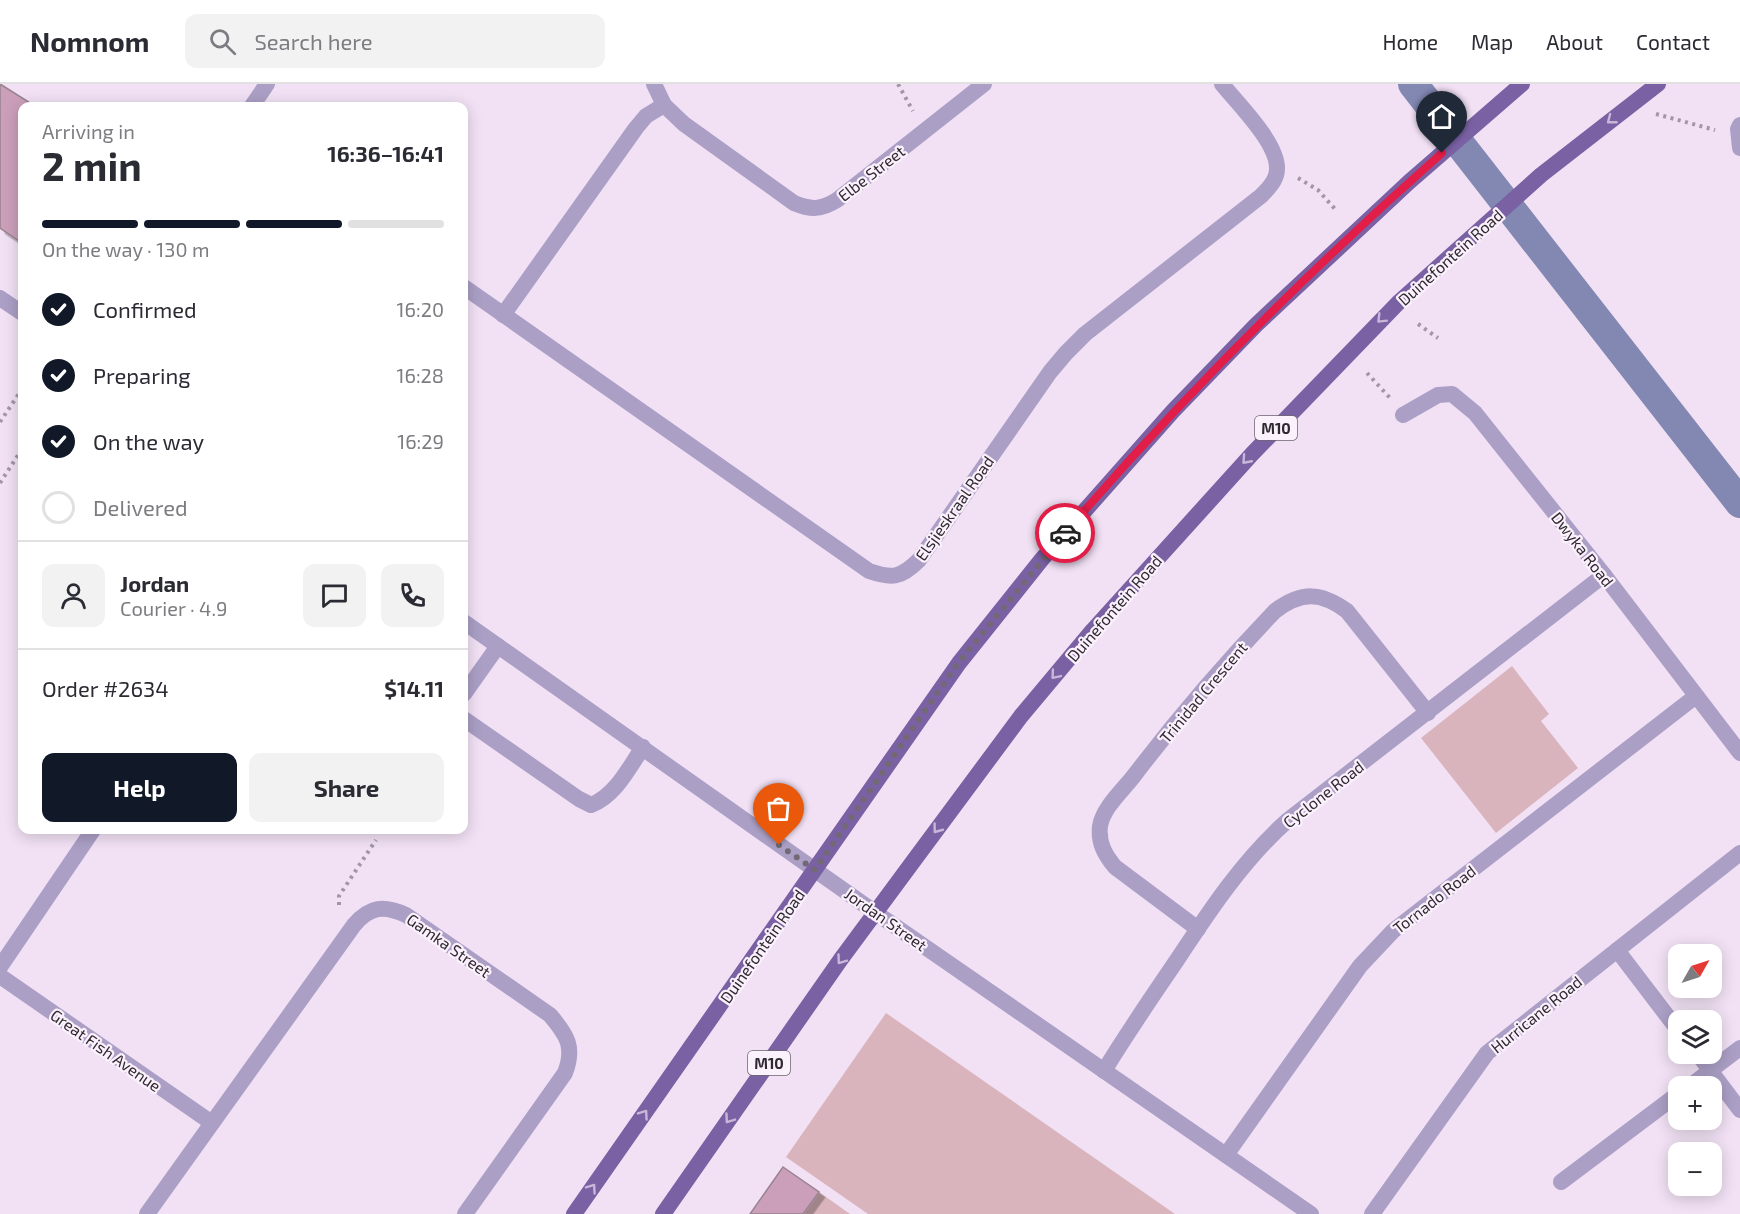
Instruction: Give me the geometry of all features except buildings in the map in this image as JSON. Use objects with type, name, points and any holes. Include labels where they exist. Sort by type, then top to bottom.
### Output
[{"type":"main road","name":"Duinefontein Road","points":[[574,1214],[958,663],[1042,559],[1173,411],[1256,325],[1408,182],[1522,84]]},
{"type":"main road","name":"Duinefontein Road","points":[[663,1214],[841,959],[1021,716],[1093,630],[1252,454],[1398,303],[1541,175],[1658,84]]},
{"type":"street","points":[[255,102],[267,84]]},
{"type":"street","name":"Elbe Street","points":[[654,84],[664,105],[684,123],[794,202],[817,210],[837,200],[984,84]]},
{"type":"street","points":[[1222,84],[1267,141],[1275,155],[1278,170]]},
{"type":"street","points":[[503,315],[636,128],[646,116],[664,105]]},
{"type":"street","points":[[1734,128],[1740,148]]},
{"type":"street","name":"Elsjieskraal Road","points":[[468,290],[869,571],[884,576],[898,576],[919,560],[1066,352],[1085,334],[1261,196],[1272,184],[1278,170]]},
{"type":"street","points":[[0,297],[18,310]]},
{"type":"street","name":"Dwyka Road","points":[[1403,415],[1438,395],[1452,394],[1464,403],[1489,429],[1740,753]]},
{"type":"street","name":"Cyclone Road","points":[[1104,1071],[1198,929],[1244,865],[1267,838],[1604,575]]},
{"type":"street","name":"Trinidad Crescent","points":[[1198,929],[1115,867],[1105,855],[1100,842],[1100,825],[1106,811],[1200,693],[1275,611],[1288,601],[1302,597],[1316,596],[1334,602],[1347,611],[1428,712]]},
{"type":"street","name":"Jordan Street","points":[[468,625],[876,913],[1311,1214]]},
{"type":"street","points":[[468,688],[498,646]]},
{"type":"street","name":"Tornado Road","points":[[1226,1155],[1360,966],[1376,947],[1393,931],[1696,696]]},
{"type":"street","points":[[468,722],[591,805],[601,801],[610,792],[644,747]]},
{"type":"street","points":[[0,967],[90,834]]},
{"type":"street","name":"Hurricane Road","points":[[1372,1214],[1487,1053],[1740,853]]},
{"type":"street","name":"Gamka Street","points":[[147,1214],[360,917],[381,908],[393,909],[406,915],[550,1015],[567,1040],[570,1058],[565,1073],[465,1214]]},
{"type":"street","points":[[1617,950],[1668,1017]]},
{"type":"street","name":"Great Fish Avenue","points":[[0,976],[212,1124]]},
{"type":"street","points":[[1703,1076],[1740,1048]]},
{"type":"street","points":[[1705,1064],[1740,1110]]},
{"type":"street","points":[[1561,1182],[1668,1102]]},
{"type":"path","points":[[898,84],[917,117]]},
{"type":"path","points":[[1655,114],[1734,128]]},
{"type":"path","points":[[1278,170],[1318,190],[1335,208]]},
{"type":"path","points":[[1418,324],[1438,338]]},
{"type":"path","points":[[0,422],[18,395]]},
{"type":"path","points":[[0,483],[18,455]]},
{"type":"path","points":[[339,905],[339,896],[376,840]]},
{"type":"shaded area","points":[[1512,666],[1549,714],[1541,721],[1578,768],[1496,833],[1421,738]]},
{"type":"shaded area","points":[[886,1013],[1175,1214],[868,1214],[786,1157]]},
{"type":"shaded area","points":[[819,1192],[850,1214],[803,1214]]},
{"type":"waterway","points":[[1413,84],[1740,503]]},
{"type":"way so far","points":[[779,845],[815,870],[958,663],[1065,533]]},
{"type":"route","points":[[1065,533],[1173,411],[1256,325],[1442,153]]}]
